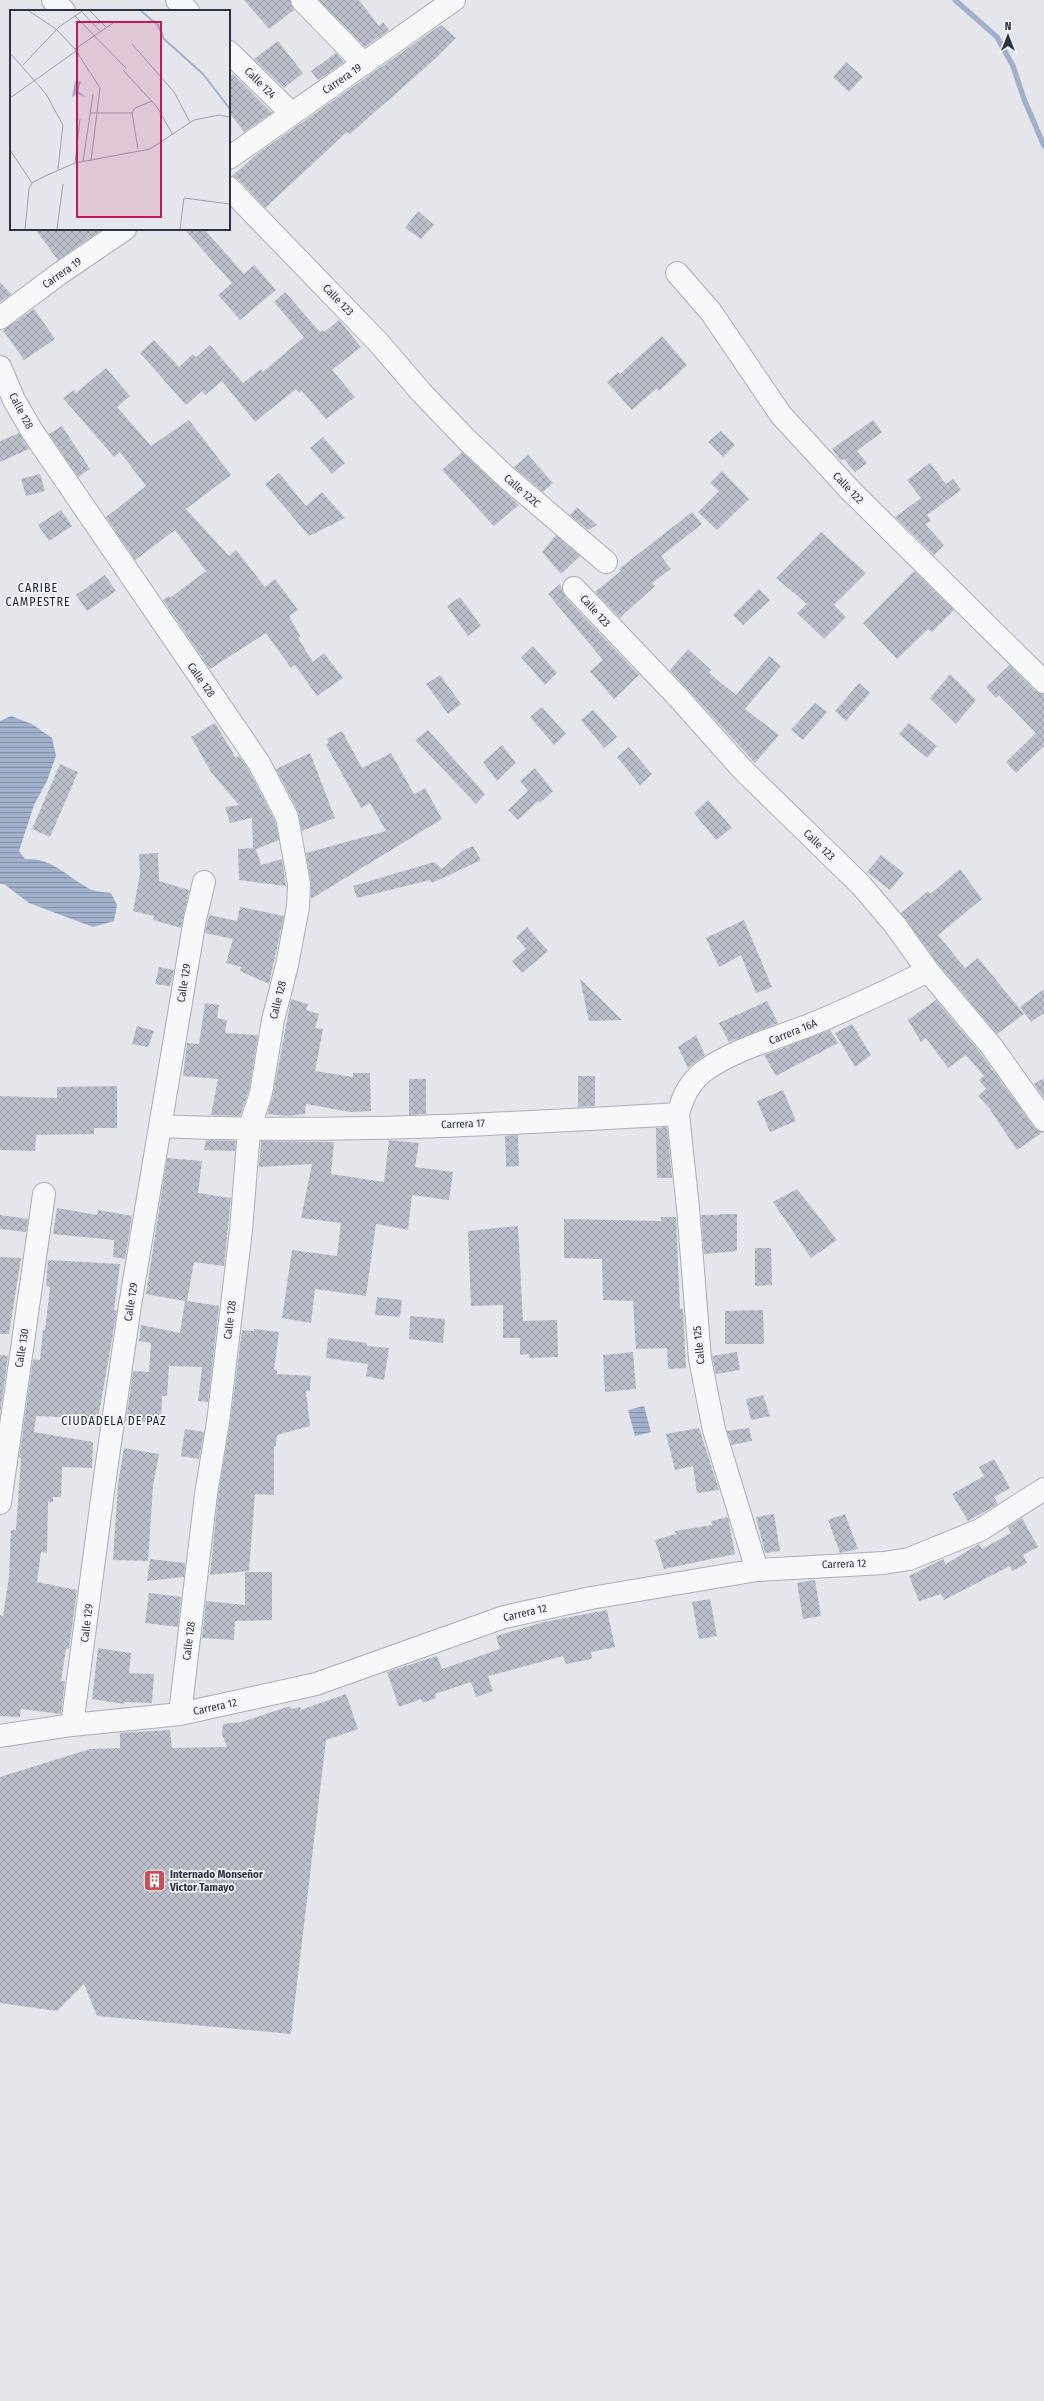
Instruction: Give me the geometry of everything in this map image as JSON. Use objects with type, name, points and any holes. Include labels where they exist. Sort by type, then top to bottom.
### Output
[{"type":"street","points":[[53,0],[63,10]]},
{"type":"street","points":[[177,0],[187,10]]},
{"type":"street","points":[[302,0],[364,64]]},
{"type":"street","name":"Carrera 19","points":[[230,157],[454,0]]},
{"type":"street","name":"Calle 124","points":[[230,53],[291,113]]},
{"type":"street","name":"Calle 123","points":[[230,189],[378,342],[443,416]]},
{"type":"street","name":"Carrera 19","points":[[0,318],[59,274],[124,230]]},
{"type":"street","name":"Calle 122","points":[[677,273],[711,312],[781,415],[851,491],[1044,682]]},
{"type":"street","name":"Calle 128","points":[[0,367],[14,400],[32,431],[259,763],[286,817],[299,884],[298,907],[287,965],[273,1020],[261,1093],[249,1130],[241,1230],[218,1422],[206,1494],[180,1714]]},
{"type":"street","name":"Calle 122C","points":[[443,416],[505,476],[606,562]]},
{"type":"street","name":"Calle 123","points":[[574,588],[677,696],[743,770],[861,885],[895,925],[928,971],[992,1048],[1044,1120]]},
{"type":"street","name":"Calle 129","points":[[72,1725],[106,1470],[144,1214],[161,1126],[193,933],[204,882]]},
{"type":"street","name":"Carrera 16A","points":[[678,1114],[688,1087],[715,1064],[843,1012],[928,971]]},
{"type":"street","name":"Carrera 17","points":[[161,1126],[249,1130],[424,1126],[678,1114]]},
{"type":"street","name":"Calle 125","points":[[678,1114],[688,1208],[700,1359],[714,1430],[757,1570]]},
{"type":"street","name":"Calle 130","points":[[0,1503],[44,1194]]},
{"type":"street","name":"Carrera 12","points":[[0,1736],[72,1725],[180,1714],[316,1684],[504,1617],[591,1598],[757,1570],[884,1563],[909,1559],[980,1530],[1044,1489]]},
{"type":"water","points":[[11,716],[32,724],[52,738],[56,756],[47,781],[34,805],[19,851],[25,859],[45,862],[53,865],[92,890],[111,893],[117,905],[114,921],[93,927],[29,903],[4,884],[0,884],[0,721]]},
{"type":"water","points":[[644,1406],[651,1432],[635,1436],[628,1410]]},
{"type":"building","points":[[244,0],[290,0],[294,10],[269,29]]},
{"type":"building","points":[[319,0],[359,0],[379,26],[383,22],[389,30],[365,47]]},
{"type":"building","points":[[441,25],[456,38],[436,58],[350,134],[347,132],[265,208],[238,179],[232,176],[257,154]]},
{"type":"building","points":[[278,41],[303,73],[284,88],[254,59]]},
{"type":"building","points":[[336,53],[344,62],[318,80],[311,71]]},
{"type":"building","points":[[846,62],[863,77],[849,92],[833,77]]},
{"type":"building","points":[[233,74],[272,113],[244,132],[230,113],[230,76]]},
{"type":"building","points":[[418,211],[434,225],[421,239],[405,228]]},
{"type":"building","points":[[36,230],[102,230],[58,260]]},
{"type":"building","points":[[185,230],[205,230],[244,274],[254,265],[276,290],[240,320],[218,295],[232,283]]},
{"type":"building","points":[[0,282],[11,294],[0,302]]},
{"type":"building","points":[[285,292],[320,332],[322,330],[324,332],[339,320],[361,347],[332,370],[355,397],[326,419],[302,391],[299,393],[296,389],[255,422],[222,381],[205,395],[202,391],[186,405],[140,353],[154,340],[179,367],[193,354],[196,357],[210,345],[243,383],[261,369],[263,372],[304,337],[274,302]]},
{"type":"building","points":[[34,309],[55,339],[24,360],[3,330]]},
{"type":"building","points":[[662,336],[687,365],[659,391],[657,388],[632,410],[607,382],[618,372],[620,374]]},
{"type":"building","points":[[106,368],[130,396],[117,407],[151,446],[189,420],[231,475],[186,509],[229,556],[236,550],[265,587],[275,579],[298,610],[289,616],[300,636],[298,638],[313,662],[324,653],[343,678],[317,696],[295,665],[291,668],[266,633],[210,669],[163,600],[169,596],[170,598],[206,571],[175,530],[135,560],[106,517],[146,486],[120,452],[114,457],[63,398],[74,390],[76,393]]},
{"type":"building","points":[[873,420],[882,432],[857,451],[867,463],[855,472],[844,459],[841,461],[832,449]]},
{"type":"building","points":[[62,426],[90,469],[78,477],[49,434]]},
{"type":"building","points":[[721,431],[735,445],[723,457],[708,442]]},
{"type":"building","points":[[19,433],[29,449],[0,462],[0,441]]},
{"type":"building","points":[[323,437],[345,463],[332,474],[310,448]]},
{"type":"building","points":[[462,452],[519,505],[494,526],[442,470]]},
{"type":"building","points":[[528,455],[553,483],[543,492],[514,467]]},
{"type":"building","points":[[930,463],[946,484],[953,479],[961,490],[927,515],[931,521],[925,524],[944,545],[934,555],[895,517],[921,498],[907,480]]},
{"type":"building","points":[[722,471],[749,499],[717,530],[698,512],[719,491],[710,483]]},
{"type":"building","points":[[279,473],[306,506],[322,492],[345,518],[309,536],[265,484]]},
{"type":"building","points":[[40,474],[45,491],[26,496],[21,479]]},
{"type":"building","points":[[577,507],[597,525],[588,530],[570,515]]},
{"type":"building","points":[[61,510],[72,526],[49,541],[38,525]]},
{"type":"building","points":[[692,512],[702,524],[661,556],[671,569],[652,583],[655,586],[620,618],[595,592],[621,571],[619,569]]},
{"type":"building","points":[[821,532],[866,573],[834,605],[846,617],[824,639],[797,613],[807,604],[776,578]]},
{"type":"building","points":[[556,535],[580,556],[561,574],[542,552]]},
{"type":"building","points":[[914,571],[954,610],[932,632],[928,629],[897,659],[863,623]]},
{"type":"building","points":[[105,575],[116,591],[87,611],[76,595]]},
{"type":"building","points":[[560,584],[565,597],[639,675],[614,699],[590,671],[603,660],[548,594]]},
{"type":"building","points":[[759,589],[770,600],[743,625],[733,615]]},
{"type":"building","points":[[460,597],[481,626],[468,636],[447,606]]},
{"type":"building","points":[[533,646],[557,673],[545,685],[521,657]]},
{"type":"building","points":[[688,649],[711,670],[709,673],[736,695],[769,656],[781,666],[745,709],[779,735],[755,763],[670,670]]},
{"type":"building","points":[[1009,665],[1035,691],[1044,694],[1044,746],[1016,773],[1006,762],[1036,733],[999,695],[996,698],[986,687]]},
{"type":"building","points":[[950,674],[976,700],[956,724],[930,698]]},
{"type":"building","points":[[440,675],[461,704],[448,714],[426,684]]},
{"type":"building","points":[[859,683],[870,693],[846,721],[835,711]]},
{"type":"building","points":[[815,703],[827,712],[803,740],[791,730]]},
{"type":"building","points":[[542,707],[566,734],[554,745],[530,717]]},
{"type":"building","points":[[593,710],[617,737],[604,748],[581,720]]},
{"type":"building","points":[[215,723],[236,758],[239,756],[248,769],[275,821],[279,840],[256,849],[261,865],[282,859],[286,886],[239,880],[238,849],[253,848],[252,818],[230,823],[225,807],[239,805],[211,772],[191,737]]},
{"type":"building","points":[[909,723],[937,746],[927,758],[899,734]]},
{"type":"building","points":[[428,730],[485,794],[476,804],[415,740]]},
{"type":"building","points":[[342,731],[362,768],[391,753],[414,794],[425,788],[442,819],[311,899],[311,882],[306,853],[386,831],[370,803],[361,808],[326,745],[329,743],[327,739]]},
{"type":"building","points":[[502,745],[516,763],[497,781],[483,762]]},
{"type":"building","points":[[629,747],[652,774],[640,785],[617,757]]},
{"type":"building","points":[[310,753],[335,818],[302,831],[298,811],[276,769]]},
{"type":"building","points":[[60,764],[78,772],[50,837],[32,829]]},
{"type":"building","points":[[535,768],[553,791],[540,803],[538,801],[518,820],[508,810],[528,791],[520,781]]},
{"type":"building","points":[[708,800],[732,828],[716,840],[694,813]]},
{"type":"building","points":[[473,846],[481,860],[432,883],[430,880],[357,898],[353,886],[434,862],[442,869],[462,851]]},
{"type":"building","points":[[158,853],[159,881],[189,890],[181,928],[153,920],[154,916],[133,911],[140,874],[139,854]]},
{"type":"building","points":[[881,855],[904,873],[890,890],[867,872]]},
{"type":"building","points":[[960,869],[982,899],[938,935],[965,968],[978,958],[1024,1014],[997,1034],[935,960],[901,913],[928,891],[930,894]]},
{"type":"building","points":[[240,907],[284,916],[269,984],[240,971],[241,967],[226,963],[233,939],[205,933],[209,915],[237,921]]},
{"type":"building","points":[[744,920],[772,987],[756,993],[741,955],[719,967],[706,938]]},
{"type":"building","points":[[527,927],[548,951],[522,973],[512,961],[526,949],[516,937]]},
{"type":"building","points":[[159,967],[174,970],[170,986],[155,984]]},
{"type":"building","points":[[580,979],[622,1020],[589,1021]]},
{"type":"building","points":[[1044,989],[1044,1013],[1031,1022],[1020,1007]]},
{"type":"building","points":[[291,999],[308,1004],[306,1010],[319,1014],[315,1028],[323,1029],[315,1071],[353,1077],[353,1073],[370,1073],[371,1111],[350,1112],[306,1104],[305,1114],[288,1116],[267,1114],[273,1095]]},
{"type":"building","points":[[936,1000],[982,1055],[1034,1127],[1043,1132],[1017,1150],[989,1108],[978,1096],[986,1089],[979,1080],[984,1076],[966,1055],[948,1068],[926,1038],[921,1042],[908,1020]]},
{"type":"building","points":[[767,1001],[778,1023],[729,1042],[719,1023]]},
{"type":"building","points":[[205,1003],[219,1005],[217,1018],[227,1020],[225,1033],[258,1035],[249,1090],[240,1116],[211,1115],[218,1079],[183,1076],[187,1043],[199,1044]]},
{"type":"building","points":[[852,1024],[871,1055],[855,1067],[835,1033]]},
{"type":"building","points":[[137,1026],[154,1031],[148,1047],[132,1044]]},
{"type":"building","points":[[830,1030],[838,1043],[776,1076],[764,1055]]},
{"type":"building","points":[[696,1035],[705,1055],[688,1068],[678,1047]]},
{"type":"building","points":[[578,1076],[595,1076],[595,1106],[578,1107]]},
{"type":"building","points":[[1044,1078],[1044,1098],[1034,1084]]},
{"type":"building","points":[[409,1079],[426,1079],[426,1114],[409,1115]]},
{"type":"building","points":[[117,1086],[117,1128],[94,1128],[94,1134],[36,1135],[35,1151],[0,1150],[0,1096],[57,1098],[57,1087]]},
{"type":"building","points":[[783,1090],[796,1121],[770,1132],[757,1101]]},
{"type":"building","points":[[667,1127],[672,1178],[657,1178],[656,1128]]},
{"type":"building","points":[[518,1135],[519,1166],[506,1167],[505,1136]]},
{"type":"building","points":[[206,1140],[236,1141],[235,1151],[204,1150]]},
{"type":"building","points":[[389,1140],[419,1143],[415,1167],[453,1172],[449,1200],[412,1195],[408,1230],[376,1224],[366,1296],[315,1289],[311,1323],[282,1318],[292,1250],[337,1256],[341,1223],[301,1218],[312,1164],[259,1167],[261,1141],[334,1142],[331,1174],[384,1182]]},
{"type":"building","points":[[167,1158],[202,1161],[198,1193],[231,1198],[224,1266],[194,1262],[187,1301],[219,1306],[208,1402],[198,1401],[202,1367],[169,1366],[167,1396],[162,1396],[161,1423],[126,1421],[133,1371],[149,1372],[151,1343],[139,1341],[141,1325],[180,1333],[185,1301],[146,1294]]},
{"type":"building","points":[[797,1189],[837,1240],[811,1258],[773,1202]]},
{"type":"building","points":[[57,1208],[97,1215],[98,1210],[132,1216],[125,1259],[113,1257],[114,1240],[53,1234]]},
{"type":"building","points":[[737,1214],[737,1251],[704,1254],[701,1215]]},
{"type":"building","points":[[0,1215],[28,1219],[26,1232],[0,1229]]},
{"type":"building","points":[[661,1217],[676,1217],[680,1309],[683,1309],[686,1368],[668,1369],[667,1348],[636,1349],[633,1301],[603,1300],[602,1259],[564,1258],[564,1219],[661,1221]]},
{"type":"building","points":[[518,1226],[523,1321],[557,1320],[558,1357],[529,1358],[529,1354],[520,1355],[520,1338],[503,1338],[503,1305],[471,1306],[468,1231]]},
{"type":"building","points":[[755,1248],[771,1248],[772,1285],[755,1286]]},
{"type":"building","points":[[0,1257],[21,1258],[9,1334],[0,1334]]},
{"type":"building","points":[[48,1260],[120,1264],[114,1310],[117,1310],[98,1419],[36,1416],[34,1432],[93,1442],[92,1468],[62,1467],[61,1497],[53,1497],[53,1502],[48,1502],[47,1553],[41,1552],[37,1582],[77,1590],[69,1649],[66,1649],[61,1681],[65,1681],[61,1714],[21,1709],[20,1717],[0,1716],[0,1615],[3,1616],[9,1577],[11,1530],[16,1530],[21,1458],[19,1458],[33,1359],[40,1360],[43,1330],[45,1330],[50,1287],[46,1286]]},
{"type":"building","points":[[377,1297],[402,1300],[400,1317],[375,1315]]},
{"type":"building","points":[[763,1310],[764,1344],[725,1344],[725,1311]]},
{"type":"building","points":[[410,1316],[445,1319],[443,1343],[409,1339]]},
{"type":"building","points":[[254,1329],[279,1332],[274,1370],[277,1370],[277,1374],[311,1376],[310,1391],[306,1391],[310,1426],[277,1435],[276,1446],[274,1446],[274,1495],[255,1494],[249,1571],[210,1575],[218,1496],[230,1424],[242,1330],[254,1331]]},
{"type":"building","points":[[328,1338],[367,1343],[367,1346],[389,1348],[384,1380],[366,1376],[368,1364],[326,1358]]},
{"type":"building","points":[[633,1352],[636,1389],[605,1392],[603,1355]]},
{"type":"building","points":[[737,1352],[740,1370],[716,1374],[712,1356]]},
{"type":"building","points":[[0,1355],[8,1356],[0,1414]]},
{"type":"building","points":[[763,1395],[770,1416],[751,1420],[746,1399]]},
{"type":"building","points":[[699,1428],[719,1490],[697,1493],[693,1466],[675,1470],[666,1434]]},
{"type":"building","points":[[749,1428],[752,1441],[732,1445],[727,1431]]},
{"type":"building","points":[[185,1429],[204,1432],[199,1459],[181,1456]]},
{"type":"building","points":[[124,1448],[159,1454],[153,1486],[148,1561],[113,1560],[118,1484]]},
{"type":"building","points":[[994,1459],[1010,1488],[994,1497],[998,1504],[968,1521],[952,1494],[984,1476],[979,1467]]},
{"type":"building","points":[[774,1514],[780,1551],[765,1553],[756,1517]]},
{"type":"building","points":[[845,1514],[858,1549],[840,1553],[828,1520]]},
{"type":"building","points":[[728,1517],[735,1554],[664,1569],[655,1540],[676,1534],[675,1531],[712,1525],[711,1521]]},
{"type":"building","points":[[1022,1518],[1038,1547],[1023,1555],[1027,1563],[1012,1571],[1010,1566],[944,1600],[941,1594],[919,1601],[909,1576],[943,1559],[946,1564],[979,1544],[982,1549],[1011,1533],[1008,1527]]},
{"type":"building","points":[[150,1559],[185,1563],[184,1577],[147,1581]]},
{"type":"building","points":[[245,1572],[272,1572],[272,1620],[235,1621],[234,1640],[202,1638],[206,1601],[245,1605]]},
{"type":"building","points":[[815,1580],[821,1616],[803,1619],[797,1583]]},
{"type":"building","points":[[149,1593],[181,1597],[178,1627],[145,1623]]},
{"type":"building","points":[[710,1599],[717,1636],[699,1639],[692,1602]]},
{"type":"building","points":[[607,1610],[615,1647],[591,1652],[592,1659],[566,1664],[563,1656],[488,1676],[493,1691],[476,1697],[471,1682],[435,1694],[436,1698],[423,1703],[421,1699],[399,1707],[387,1672],[437,1656],[442,1669],[500,1649],[496,1636],[544,1622]]},
{"type":"building","points":[[98,1648],[131,1653],[129,1673],[154,1674],[152,1703],[124,1702],[124,1704],[92,1699]]},
{"type":"building","name":"Internado Monseñor Victor Tamayo","points":[[346,1694],[358,1729],[326,1740],[291,2034],[97,2016],[84,1984],[57,2011],[0,2003],[0,1777],[90,1749],[120,1748],[120,1733],[170,1730],[172,1748],[227,1747],[222,1734],[223,1724],[242,1722],[290,1706],[291,1709],[300,1707],[301,1710]]},
{"type":"waterway","points":[[955,0],[997,37],[1013,66],[1024,99],[1044,146]]},
{"type":"place","name":"Internado Monseñor Victor Tamayo","points":[[154,1880]]},
{"type":"district","name":"CARIBE CAMPESTRE","points":[[38,595]]},
{"type":"district","name":"CIUDADELA DE PAZ","points":[[114,1421]]}]
